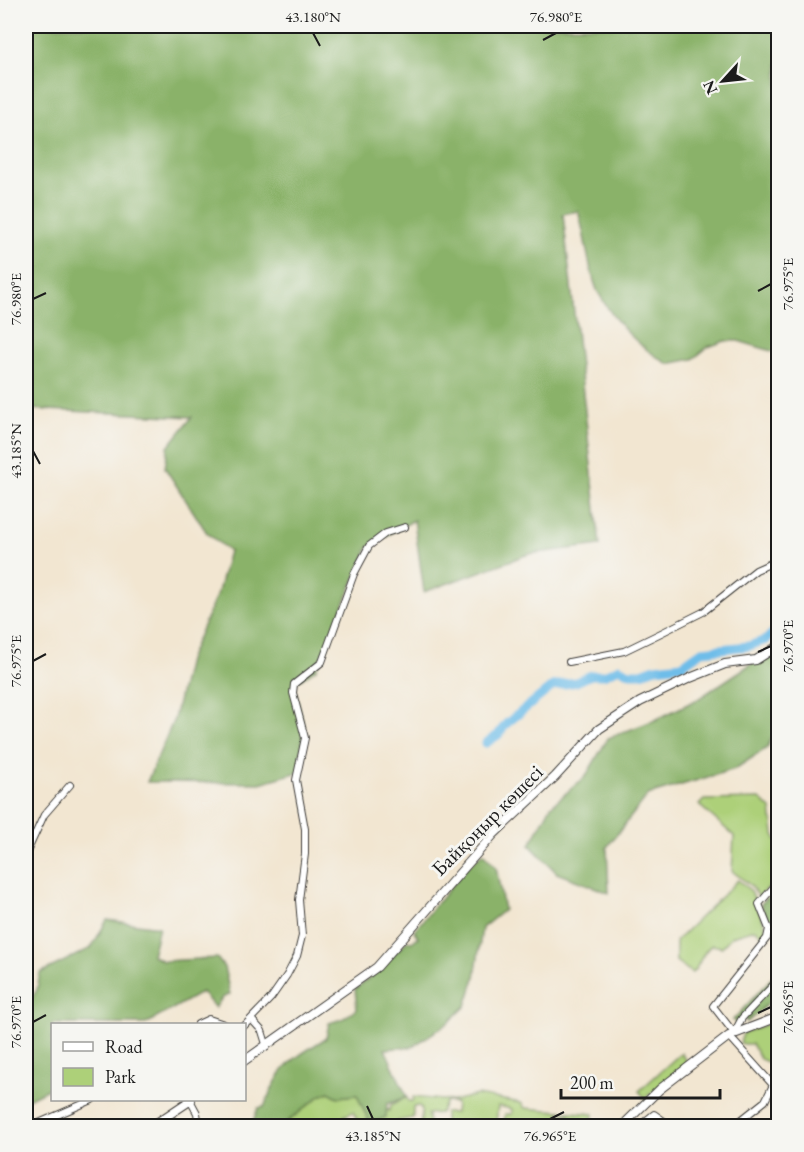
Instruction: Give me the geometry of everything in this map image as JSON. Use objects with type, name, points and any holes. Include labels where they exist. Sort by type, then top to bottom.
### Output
[{"type":"street","points":[[246,1025],[287,975],[297,956],[302,936],[299,900],[305,829],[296,780],[304,727],[293,693],[294,684],[322,662],[354,574],[369,546],[386,534],[405,527]]},
{"type":"street","points":[[569,662],[634,647],[703,612],[756,570],[777,562]]},
{"type":"street","name":"Байқоңыр көшесі","points":[[246,1059],[377,967],[494,834],[555,777],[599,729],[640,702],[690,678],[725,664],[756,660],[778,646]]},
{"type":"street","points":[[26,854],[44,815],[70,785]]},
{"type":"street","points":[[741,1120],[765,1101],[773,1085],[747,1059],[715,1010],[714,1002],[767,938],[769,929],[759,904],[778,882]]},
{"type":"street","points":[[731,1035],[742,1018],[778,980]]},
{"type":"street","points":[[623,1126],[660,1089],[731,1035],[778,1017]]},
{"type":"street","points":[[201,1023],[209,1020],[220,1023]]},
{"type":"street","points":[[252,1020],[262,1031],[266,1044]]},
{"type":"street","points":[[32,1126],[90,1101]]},
{"type":"street","points":[[152,1126],[190,1101]]},
{"type":"street","points":[[191,1101],[197,1113],[199,1126]]},
{"type":"street","points":[[639,1126],[654,1114],[671,1126]]},
{"type":"street","points":[[490,1126],[517,1126]]},
{"type":"street","points":[[569,1126],[609,1126]]},
{"type":"green space","points":[[26,26],[778,26],[778,353],[738,341],[725,341],[708,347],[693,359],[668,364],[657,357],[628,333],[604,303],[592,275],[578,211],[563,214],[600,545],[529,554],[424,592],[414,520],[369,546],[316,669],[294,684],[304,727],[299,772],[260,783],[147,782],[174,719],[188,660],[218,592],[229,551],[207,533],[165,468],[168,447],[192,417],[26,409]]},
{"type":"green space","points":[[778,646],[778,725],[767,748],[735,769],[648,795],[607,847],[609,893],[557,873],[530,845],[551,806],[586,776],[608,738],[655,720],[698,699]]},
{"type":"green space","points":[[760,799],[771,809],[774,834],[778,842],[778,878],[759,897],[751,886],[732,871],[734,836],[699,805],[704,800]]},
{"type":"green space","points":[[483,853],[496,867],[504,910],[482,928],[475,978],[466,1006],[448,1023],[412,1047],[385,1049],[407,1097],[387,1104],[386,1117],[370,1124],[357,1095],[338,1097],[329,1092],[320,1096],[282,1126],[246,1126],[252,1124],[258,1108],[264,1107],[281,1073],[287,1066],[326,1038],[329,1023],[342,1019],[357,1009],[355,989],[372,976],[407,941],[412,942],[418,937],[414,931],[468,866]]},
{"type":"green space","points":[[738,880],[751,891],[769,935],[763,936],[755,929],[732,936],[722,947],[712,945],[692,973],[676,961],[676,941]]},
{"type":"green space","points":[[773,892],[778,899],[778,921],[770,929],[761,904]]},
{"type":"green space","points":[[107,920],[159,927],[152,955],[163,961],[217,958],[224,967],[230,994],[222,998],[215,1008],[202,992],[148,1023],[51,1023],[51,1088],[26,1100],[26,1006],[37,990],[40,973],[91,948]]},
{"type":"green space","points":[[778,971],[778,995],[747,1022],[743,1016],[736,1023],[733,1020]]},
{"type":"green space","points":[[778,1020],[778,1045],[773,1061],[770,1063],[760,1059],[752,1044],[740,1044],[743,1033]]},
{"type":"green space","points":[[681,1053],[688,1064],[645,1098],[639,1091]]},
{"type":"green space","points":[[329,1092],[338,1097],[357,1095],[389,1111],[391,1105],[407,1097],[408,1101],[413,1101],[413,1097],[453,1101],[477,1095],[521,1103],[525,1108],[594,1114],[592,1120],[569,1123],[569,1114],[559,1113],[559,1125],[556,1126],[504,1124],[505,1114],[512,1114],[512,1109],[498,1106],[496,1123],[445,1126],[445,1112],[455,1113],[456,1103],[446,1102],[440,1113],[428,1114],[429,1126],[420,1126],[422,1110],[419,1106],[413,1107],[413,1118],[397,1121],[398,1126],[360,1126],[353,1112],[344,1116],[348,1126],[282,1126],[320,1096]]},
{"type":"waterway","points":[[486,743],[553,686],[576,682],[591,675],[604,675],[619,668],[630,673],[642,673],[655,668],[682,665],[702,651],[749,646],[766,640],[778,628]]}]
